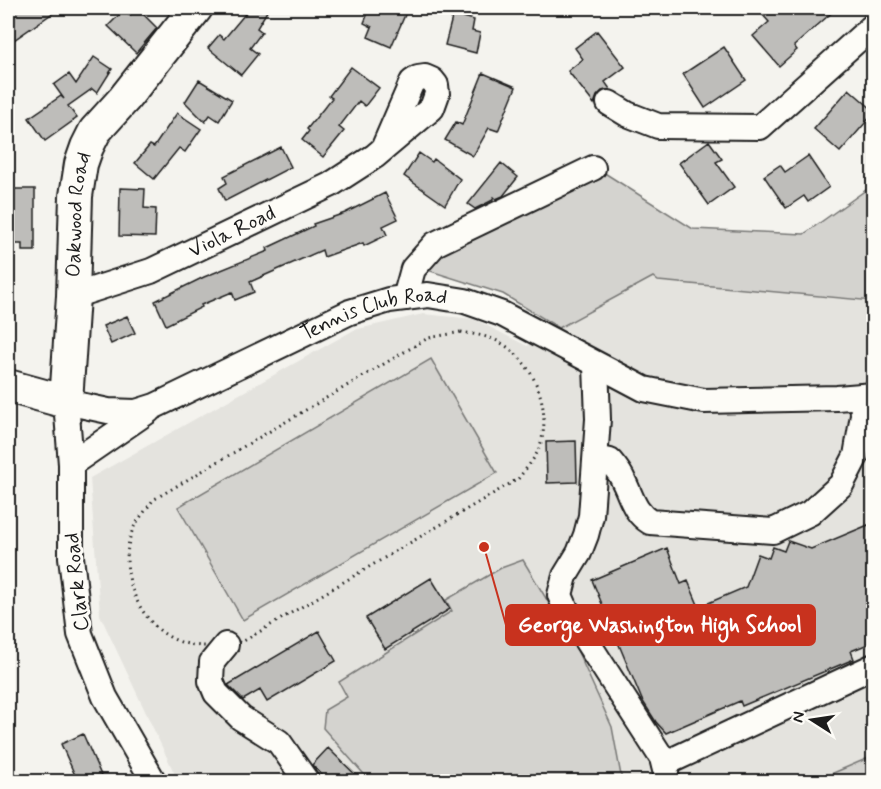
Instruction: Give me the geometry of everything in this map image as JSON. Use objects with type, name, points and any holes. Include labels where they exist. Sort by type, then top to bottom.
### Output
[{"type":"main road","name":"Oakwood Road","points":[[66,402],[73,296],[76,196],[81,164],[95,131],[124,99],[196,8]]},
{"type":"main road","points":[[8,386],[66,402]]},
{"type":"street","points":[[609,103],[627,114],[657,126],[760,126],[873,25]]},
{"type":"street","name":"Viola Road","points":[[73,296],[162,266],[330,185],[383,149]]},
{"type":"street","points":[[405,298],[413,269],[435,244],[593,168]]},
{"type":"street","name":"Tennis Club Road","points":[[66,402],[108,411],[136,412],[155,406],[350,312],[389,300],[428,295],[465,301],[502,314],[644,389],[704,401],[868,396]]},
{"type":"street","points":[[596,365],[598,419],[591,516],[586,535],[565,576],[561,595],[566,609],[662,758],[666,773],[873,666]]},
{"type":"street","points":[[596,458],[610,461],[621,475],[635,508],[650,522],[773,531],[810,513],[841,485],[856,456],[868,396]]},
{"type":"street","name":"Clark Road","points":[[66,402],[71,464],[71,557],[80,634],[105,697],[154,782]]},
{"type":"street","name":"Tennis Club Road","points":[[71,464],[155,406]]},
{"type":"street","points":[[226,645],[212,662],[211,681],[216,693],[242,718],[279,742],[307,782]]},
{"type":"path","points":[[461,332],[494,339],[521,358],[538,386],[544,419],[537,452],[518,479],[242,642],[226,645],[210,648],[177,640],[150,621],[132,593],[127,560],[134,528],[153,500],[428,338],[461,332]]},
{"type":"shaded area","points":[[603,172],[693,229],[804,234],[873,185],[873,301],[658,281],[653,277],[559,328],[503,294],[424,269],[450,245]]},
{"type":"shaded area","points":[[669,268],[873,298],[873,781],[252,782],[245,774],[228,781],[178,781],[100,615],[90,478],[354,330],[423,314],[474,319],[527,346]]},
{"type":"shaded area","points":[[431,359],[497,473],[243,620],[178,507]]},
{"type":"shaded area","points":[[523,560],[577,650],[612,727],[622,781],[370,781],[323,728],[325,710],[347,697],[339,682],[452,611],[446,600],[501,568]]},
{"type":"shaded area","points":[[873,756],[873,781],[819,781],[824,777]]},
{"type":"building","points":[[13,8],[60,8],[8,44],[8,11]]},
{"type":"building","points":[[137,8],[157,28],[136,53],[108,26],[124,10],[130,15]]},
{"type":"building","points":[[250,8],[269,8],[257,28],[262,32],[250,48],[258,54],[241,75],[208,48],[219,35],[224,39]]},
{"type":"building","points":[[370,8],[408,8],[391,47],[368,37],[372,27],[364,23]]},
{"type":"building","points":[[769,8],[837,8],[794,46],[797,50],[779,66],[753,36],[769,22],[762,14]]},
{"type":"building","points":[[453,14],[474,20],[472,31],[480,33],[476,53],[445,45]]},
{"type":"building","points":[[597,31],[625,67],[605,82],[610,89],[602,91],[594,104],[568,71],[583,59],[575,48]]},
{"type":"building","points":[[724,47],[746,80],[705,108],[683,74]]},
{"type":"building","points":[[94,57],[112,69],[97,93],[92,89],[68,106],[77,118],[45,141],[29,118],[61,96],[64,99],[54,85],[69,74],[76,84]]},
{"type":"building","points":[[351,67],[379,88],[365,106],[359,101],[339,127],[344,131],[323,157],[302,140],[309,131],[307,129],[332,98],[329,96]]},
{"type":"building","points":[[483,73],[516,87],[498,131],[489,128],[473,156],[445,140],[456,122],[462,125]]},
{"type":"building","points":[[199,80],[232,100],[219,121],[210,115],[205,122],[185,102]]},
{"type":"building","points":[[849,89],[873,110],[873,114],[840,152],[814,129]]},
{"type":"building","points":[[177,113],[201,129],[185,152],[179,148],[154,179],[135,163],[150,145],[154,147]]},
{"type":"building","points":[[709,141],[722,159],[716,162],[734,187],[709,205],[679,163]]},
{"type":"building","points":[[281,147],[291,167],[225,201],[219,188],[227,183],[224,176]]},
{"type":"building","points":[[419,153],[432,162],[434,159],[460,179],[445,205],[404,176]]},
{"type":"building","points":[[808,156],[829,187],[808,202],[804,196],[786,208],[764,176],[780,165],[785,172]]},
{"type":"building","points":[[501,163],[518,177],[503,196],[496,199],[494,197],[475,209],[468,204]]},
{"type":"building","points":[[120,188],[145,189],[144,208],[156,209],[155,237],[119,236]]},
{"type":"building","points":[[10,189],[35,189],[35,251],[22,251],[22,244],[10,244]]},
{"type":"building","points":[[385,193],[398,219],[383,226],[387,235],[364,246],[363,243],[324,257],[322,250],[250,282],[254,292],[235,300],[232,292],[201,305],[202,307],[166,325],[155,301],[204,277],[268,251],[267,248],[314,226],[313,224],[345,213]]},
{"type":"building","points":[[127,316],[135,333],[111,344],[103,326]]},
{"type":"building","points":[[576,441],[577,482],[547,483],[546,442]]},
{"type":"building","points":[[873,523],[873,642],[851,651],[854,659],[742,706],[740,701],[666,733],[642,700],[592,580],[667,548],[681,584],[688,581],[699,607],[746,587],[758,554],[769,558],[773,547],[784,551],[788,541],[811,549]]},
{"type":"building","points":[[431,578],[450,609],[385,649],[366,618]]},
{"type":"building","points":[[319,631],[336,661],[267,702],[260,690],[243,700],[228,685]]},
{"type":"building","points":[[83,734],[104,782],[78,782],[61,744]]},
{"type":"building","points":[[328,748],[363,782],[329,782],[312,765]]},
{"type":"place","name":"George Washington High School","points":[[484,547]]}]
